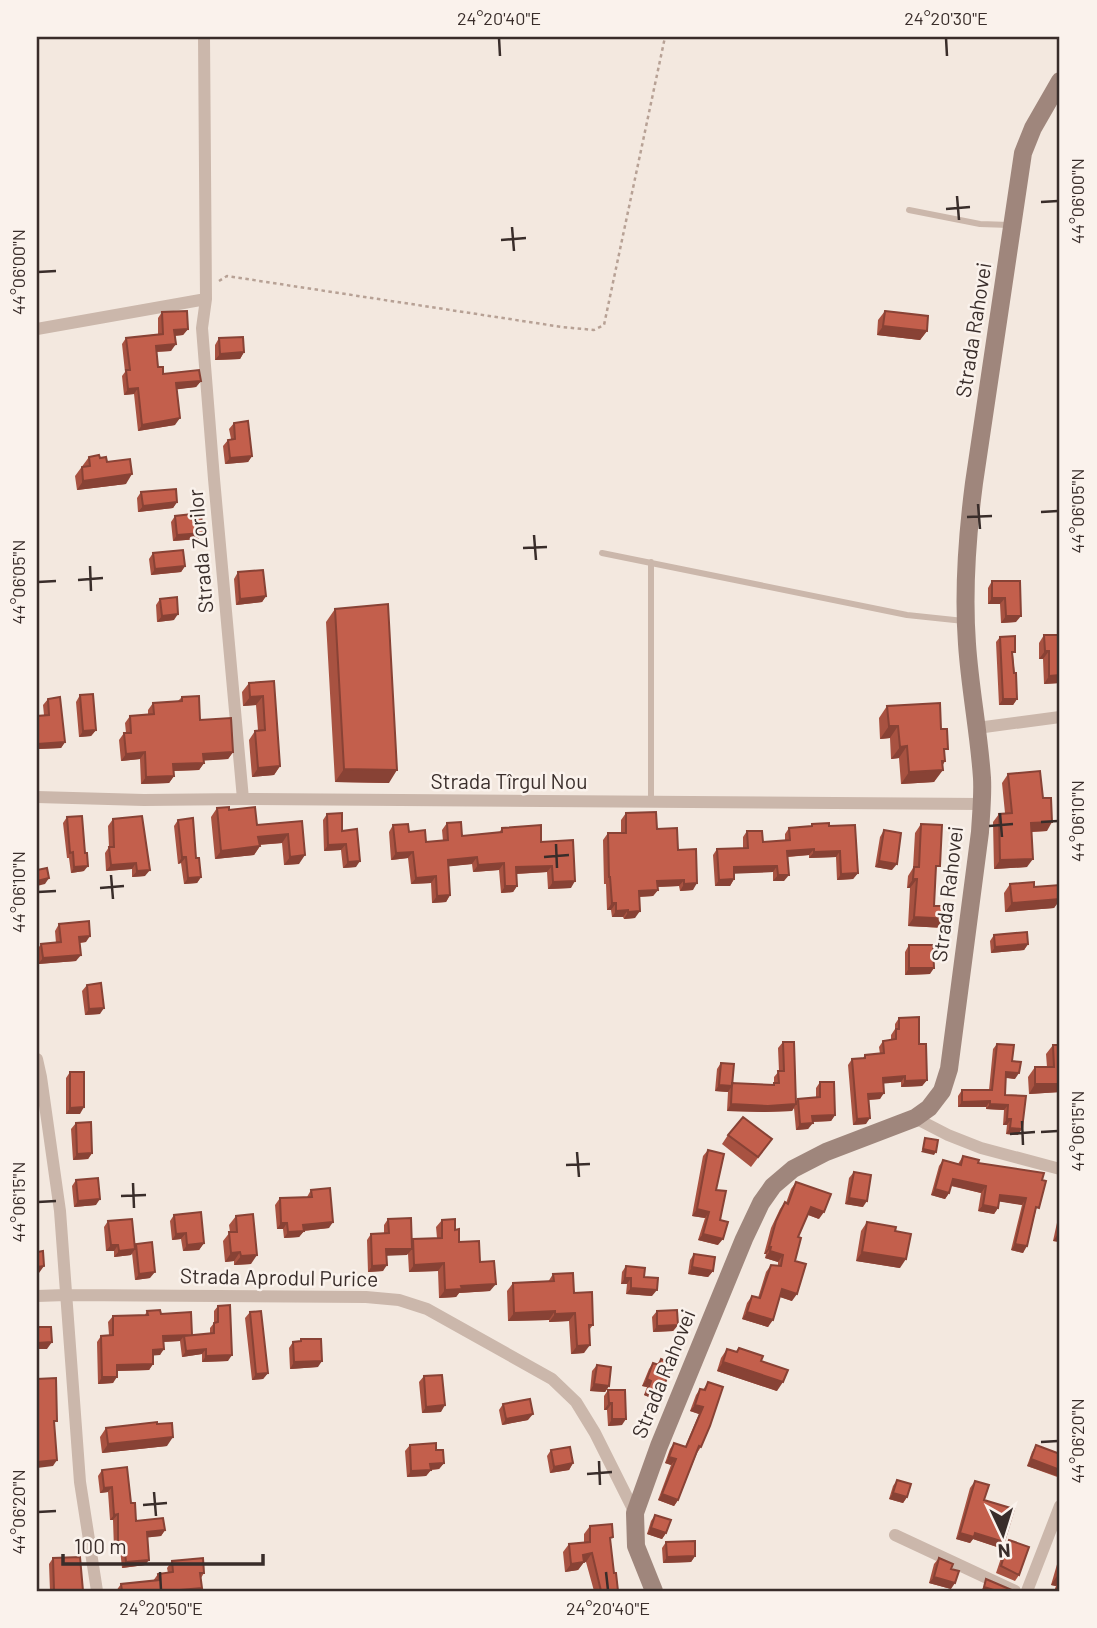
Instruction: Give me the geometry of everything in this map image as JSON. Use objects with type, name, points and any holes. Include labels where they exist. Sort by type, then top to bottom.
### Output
[{"type":"main road","name":"Strada Rahovei","points":[[654,1591],[636,1546],[635,1513],[659,1446],[761,1203],[774,1186],[793,1169],[826,1152],[915,1118],[929,1108],[942,1091],[949,1069],[978,845],[982,779],[966,622],[968,534],[1023,153],[1033,128],[1060,81]]},
{"type":"street","name":"Strada Zorilor","points":[[204,37],[206,299],[202,328],[243,799]]},
{"type":"street","points":[[37,329],[206,299]]},
{"type":"street","points":[[977,728],[1060,717]]},
{"type":"street","name":"Strada Tîrgul Nou","points":[[37,797],[144,800],[981,804]]},
{"type":"street","points":[[37,1059],[60,1211],[80,1482],[97,1591]]},
{"type":"street","points":[[915,1118],[981,1148],[1060,1169]]},
{"type":"street","name":"Strada Aprodul Purice","points":[[37,1296],[366,1297],[399,1300],[427,1309],[552,1379],[576,1402],[595,1433],[635,1513]]},
{"type":"street","points":[[1027,1591],[1060,1506]]},
{"type":"street","points":[[895,1535],[1015,1591]]},
{"type":"lane","points":[[909,210],[981,224],[1012,225]]},
{"type":"lane","points":[[602,554],[907,615],[966,622]]},
{"type":"lane","points":[[651,562],[651,802]]},
{"type":"path","points":[[206,299],[217,282],[227,276],[562,327],[594,330],[604,326],[665,37]]},
{"type":"building","points":[[187,311],[188,329],[174,330],[176,344],[156,346],[158,367],[163,367],[163,374],[199,370],[201,381],[176,383],[180,418],[142,425],[138,388],[128,389],[126,370],[130,370],[126,338],[163,334],[162,312]]},
{"type":"building","points":[[885,311],[928,316],[927,331],[883,326]]},
{"type":"building","points":[[243,337],[244,352],[220,354],[219,338]]},
{"type":"building","points":[[248,421],[252,456],[230,458],[228,440],[235,439],[234,423]]},
{"type":"building","points":[[99,455],[100,458],[106,457],[107,462],[130,459],[132,474],[83,481],[82,467],[90,466],[89,457]]},
{"type":"building","points":[[176,489],[177,502],[143,506],[141,492]]},
{"type":"building","points":[[201,513],[203,533],[177,535],[175,516]]},
{"type":"building","points":[[183,550],[185,566],[155,569],[153,553]]},
{"type":"building","points":[[263,570],[266,596],[240,599],[238,572]]},
{"type":"building","points":[[992,581],[1020,581],[1021,616],[1006,616],[1005,598],[992,598]]},
{"type":"building","points":[[177,597],[178,614],[162,616],[160,599]]},
{"type":"building","points":[[388,604],[397,770],[344,769],[335,609]]},
{"type":"building","points":[[1044,635],[1060,635],[1060,675],[1049,676],[1049,651],[1045,651]]},
{"type":"building","points":[[1015,636],[1015,652],[1012,652],[1017,699],[1003,699],[1000,637]]},
{"type":"building","points":[[274,681],[280,766],[258,768],[255,731],[265,730],[263,696],[250,697],[249,683]]},
{"type":"building","points":[[93,694],[96,730],[83,731],[80,695]]},
{"type":"building","points":[[199,696],[200,720],[231,718],[233,752],[203,754],[204,763],[173,764],[174,776],[146,777],[145,752],[126,754],[124,733],[131,733],[130,716],[154,714],[153,703],[182,701],[182,697]]},
{"type":"building","points":[[60,697],[65,742],[37,744],[37,716],[49,715],[48,699]]},
{"type":"building","points":[[940,703],[941,729],[947,729],[948,749],[944,749],[943,770],[909,772],[907,746],[900,747],[898,726],[889,726],[887,706]]},
{"type":"building","points":[[1040,771],[1043,798],[1051,798],[1052,822],[1031,823],[1033,859],[1000,860],[999,814],[1012,813],[1008,774]]},
{"type":"building","points":[[229,807],[229,810],[255,807],[257,825],[302,821],[305,855],[290,857],[288,834],[258,837],[260,846],[221,851],[217,808]]},
{"type":"building","points":[[656,812],[657,829],[677,828],[678,850],[696,849],[697,883],[684,884],[684,880],[657,881],[658,890],[639,891],[640,911],[616,911],[616,903],[612,903],[609,877],[608,833],[626,833],[626,813]]},
{"type":"building","points":[[342,813],[342,831],[357,829],[360,861],[348,862],[346,844],[328,845],[327,814]]},
{"type":"building","points":[[82,816],[88,866],[74,867],[67,817]]},
{"type":"building","points":[[142,816],[150,870],[137,871],[136,863],[111,865],[109,847],[114,847],[113,819]]},
{"type":"building","points":[[193,818],[196,858],[199,858],[201,877],[188,878],[186,857],[182,857],[178,820]]},
{"type":"building","points":[[461,822],[462,836],[502,832],[502,828],[541,825],[541,842],[573,840],[575,881],[553,882],[552,866],[516,867],[517,886],[505,886],[504,863],[478,865],[477,857],[448,860],[450,895],[437,896],[436,876],[416,878],[413,852],[396,853],[393,825],[408,824],[409,832],[425,830],[426,842],[448,840],[447,823]]},
{"type":"building","points":[[829,823],[829,826],[855,825],[858,873],[841,874],[840,851],[814,852],[814,849],[787,851],[789,875],[778,875],[777,866],[734,867],[734,879],[719,880],[717,849],[748,848],[747,831],[762,831],[763,842],[790,840],[789,828]]},
{"type":"building","points":[[921,824],[942,825],[934,906],[952,906],[952,919],[914,917],[917,879],[913,879],[914,867],[919,867]]},
{"type":"building","points":[[884,830],[901,833],[897,864],[879,861]]},
{"type":"building","points":[[47,868],[49,878],[37,881],[37,870]]},
{"type":"building","points":[[1034,882],[1034,887],[1060,885],[1060,899],[1012,903],[1010,884]]},
{"type":"building","points":[[89,921],[90,936],[79,937],[81,955],[43,958],[41,944],[61,942],[59,924]]},
{"type":"building","points":[[1027,932],[1028,944],[995,947],[994,935]]},
{"type":"building","points":[[909,945],[933,945],[934,968],[909,968]]},
{"type":"building","points":[[101,983],[104,1008],[89,1009],[87,985]]},
{"type":"building","points":[[919,1017],[919,1044],[926,1044],[927,1080],[905,1081],[905,1076],[883,1078],[884,1093],[868,1094],[870,1118],[857,1119],[852,1059],[884,1053],[883,1041],[896,1039],[899,1018]]},
{"type":"building","points":[[783,1042],[794,1042],[796,1104],[731,1104],[732,1083],[779,1083],[778,1071],[784,1071]]},
{"type":"building","points":[[997,1044],[1014,1045],[1012,1061],[1021,1062],[1019,1073],[1006,1072],[1005,1095],[1026,1096],[1022,1129],[1010,1128],[1011,1119],[1007,1119],[1008,1105],[990,1104],[990,1101],[962,1102],[962,1090],[992,1090]]},
{"type":"building","points":[[1053,1045],[1060,1045],[1060,1084],[1035,1084],[1035,1067],[1054,1067]]},
{"type":"building","points":[[721,1063],[734,1064],[732,1086],[719,1085]]},
{"type":"building","points":[[70,1072],[84,1072],[84,1107],[70,1108]]},
{"type":"building","points":[[820,1082],[834,1082],[835,1115],[812,1116],[813,1123],[800,1124],[798,1099],[820,1097]]},
{"type":"building","points":[[743,1117],[772,1139],[758,1157],[728,1135]]},
{"type":"building","points":[[91,1122],[92,1153],[77,1154],[76,1123]]},
{"type":"building","points":[[925,1138],[938,1140],[936,1152],[923,1149]]},
{"type":"building","points":[[708,1150],[724,1154],[716,1190],[726,1191],[720,1220],[728,1222],[723,1239],[703,1234],[709,1212],[697,1209]]},
{"type":"building","points":[[963,1156],[979,1160],[978,1163],[1044,1173],[1042,1180],[1046,1181],[1039,1208],[1036,1207],[1027,1246],[1015,1244],[1026,1198],[1000,1195],[998,1208],[983,1205],[986,1186],[953,1179],[949,1193],[935,1189],[943,1160],[961,1165]]},
{"type":"building","points":[[854,1172],[871,1175],[867,1201],[849,1198]]},
{"type":"building","points":[[98,1178],[100,1199],[78,1201],[76,1180]]},
{"type":"building","points":[[796,1182],[831,1194],[824,1212],[811,1207],[798,1237],[801,1238],[795,1261],[806,1264],[797,1294],[782,1289],[773,1320],[747,1312],[752,1296],[760,1298],[771,1265],[781,1266],[783,1255],[770,1251],[769,1247],[776,1221],[785,1202],[788,1204]]},
{"type":"building","points":[[330,1188],[333,1222],[303,1225],[304,1231],[288,1232],[287,1223],[281,1223],[280,1198],[312,1197],[311,1190]]},
{"type":"building","points":[[201,1212],[204,1243],[187,1245],[186,1233],[176,1234],[174,1215]]},
{"type":"building","points":[[253,1214],[257,1255],[241,1256],[240,1252],[231,1253],[229,1232],[237,1232],[236,1216]]},
{"type":"building","points":[[411,1218],[412,1249],[386,1249],[387,1265],[372,1266],[371,1234],[389,1233],[388,1219]]},
{"type":"building","points":[[132,1219],[135,1249],[119,1251],[118,1245],[111,1245],[108,1221]]},
{"type":"building","points":[[455,1219],[455,1230],[459,1229],[459,1242],[479,1241],[480,1262],[494,1261],[496,1284],[461,1286],[462,1289],[445,1290],[444,1263],[414,1265],[413,1239],[442,1238],[442,1220]]},
{"type":"building","points":[[867,1222],[896,1227],[895,1231],[911,1234],[906,1259],[862,1252]]},
{"type":"building","points":[[152,1242],[155,1272],[139,1274],[136,1244]]},
{"type":"building","points":[[43,1251],[44,1266],[37,1267],[37,1252]]},
{"type":"building","points":[[694,1254],[715,1257],[713,1271],[692,1267]]},
{"type":"building","points":[[626,1266],[645,1268],[644,1277],[658,1278],[657,1290],[631,1288],[631,1278],[625,1278]]},
{"type":"building","points":[[573,1273],[574,1293],[592,1292],[593,1325],[589,1325],[590,1345],[577,1346],[575,1313],[514,1313],[513,1283],[554,1281],[553,1274]]},
{"type":"building","points":[[230,1305],[232,1355],[206,1356],[206,1349],[186,1351],[184,1336],[214,1333],[214,1323],[218,1322],[218,1306]]},
{"type":"building","points":[[160,1310],[161,1314],[191,1312],[192,1335],[163,1336],[164,1349],[153,1350],[153,1364],[117,1365],[117,1377],[102,1377],[101,1336],[113,1335],[113,1316],[148,1315],[147,1311]]},
{"type":"building","points":[[677,1310],[678,1325],[657,1326],[657,1311]]},
{"type":"building","points":[[261,1311],[268,1373],[256,1374],[250,1312]]},
{"type":"building","points":[[37,1327],[51,1327],[52,1342],[37,1343]]},
{"type":"building","points":[[301,1339],[321,1339],[322,1361],[294,1362],[293,1342]]},
{"type":"building","points":[[739,1348],[763,1356],[761,1361],[788,1370],[783,1382],[723,1362],[727,1349],[737,1352]]},
{"type":"building","points":[[661,1359],[672,1364],[661,1394],[648,1389],[651,1381],[647,1379],[653,1363],[659,1365]]},
{"type":"building","points":[[597,1365],[611,1367],[609,1386],[594,1384]]},
{"type":"building","points":[[442,1375],[445,1405],[426,1407],[424,1376]]},
{"type":"building","points":[[56,1378],[57,1421],[54,1421],[57,1460],[37,1462],[37,1379]]},
{"type":"building","points":[[708,1382],[723,1387],[710,1426],[701,1447],[699,1446],[678,1500],[662,1494],[676,1459],[669,1457],[674,1443],[686,1447],[703,1407],[695,1405],[700,1389],[705,1390]]},
{"type":"building","points":[[608,1390],[625,1390],[626,1419],[612,1419],[612,1403],[609,1403]]},
{"type":"building","points":[[530,1399],[533,1414],[506,1419],[503,1404]]},
{"type":"building","points":[[157,1422],[172,1423],[173,1437],[108,1444],[106,1428]]},
{"type":"building","points":[[436,1443],[436,1450],[443,1450],[444,1463],[430,1464],[431,1470],[411,1471],[410,1445]]},
{"type":"building","points":[[1036,1445],[1060,1454],[1060,1470],[1031,1459]]},
{"type":"building","points":[[570,1447],[573,1463],[554,1467],[551,1450]]},
{"type":"building","points":[[127,1467],[136,1521],[163,1518],[165,1530],[147,1532],[149,1560],[126,1562],[124,1543],[118,1543],[118,1514],[114,1515],[112,1487],[104,1488],[102,1470]]},
{"type":"building","points":[[897,1480],[911,1484],[907,1497],[893,1493]]},
{"type":"building","points":[[975,1481],[989,1485],[984,1500],[1014,1509],[1004,1542],[975,1533],[974,1537],[960,1533]]},
{"type":"building","points":[[655,1515],[671,1520],[666,1533],[651,1528]]},
{"type":"building","points":[[612,1524],[613,1537],[610,1538],[618,1591],[601,1591],[592,1553],[583,1555],[584,1562],[571,1564],[569,1544],[590,1542],[590,1526]]},
{"type":"building","points":[[1009,1540],[1029,1547],[1019,1575],[1001,1566]]},
{"type":"building","points":[[695,1541],[695,1556],[667,1557],[666,1542]]},
{"type":"building","points":[[80,1557],[83,1591],[52,1591],[53,1558]]},
{"type":"building","points":[[203,1558],[204,1573],[200,1573],[202,1588],[122,1591],[121,1584],[159,1580],[158,1574],[173,1572],[172,1561]]},
{"type":"building","points":[[939,1558],[953,1564],[951,1569],[959,1571],[955,1583],[934,1577]]},
{"type":"building","points":[[986,1579],[1014,1591],[997,1591],[984,1587]]}]
